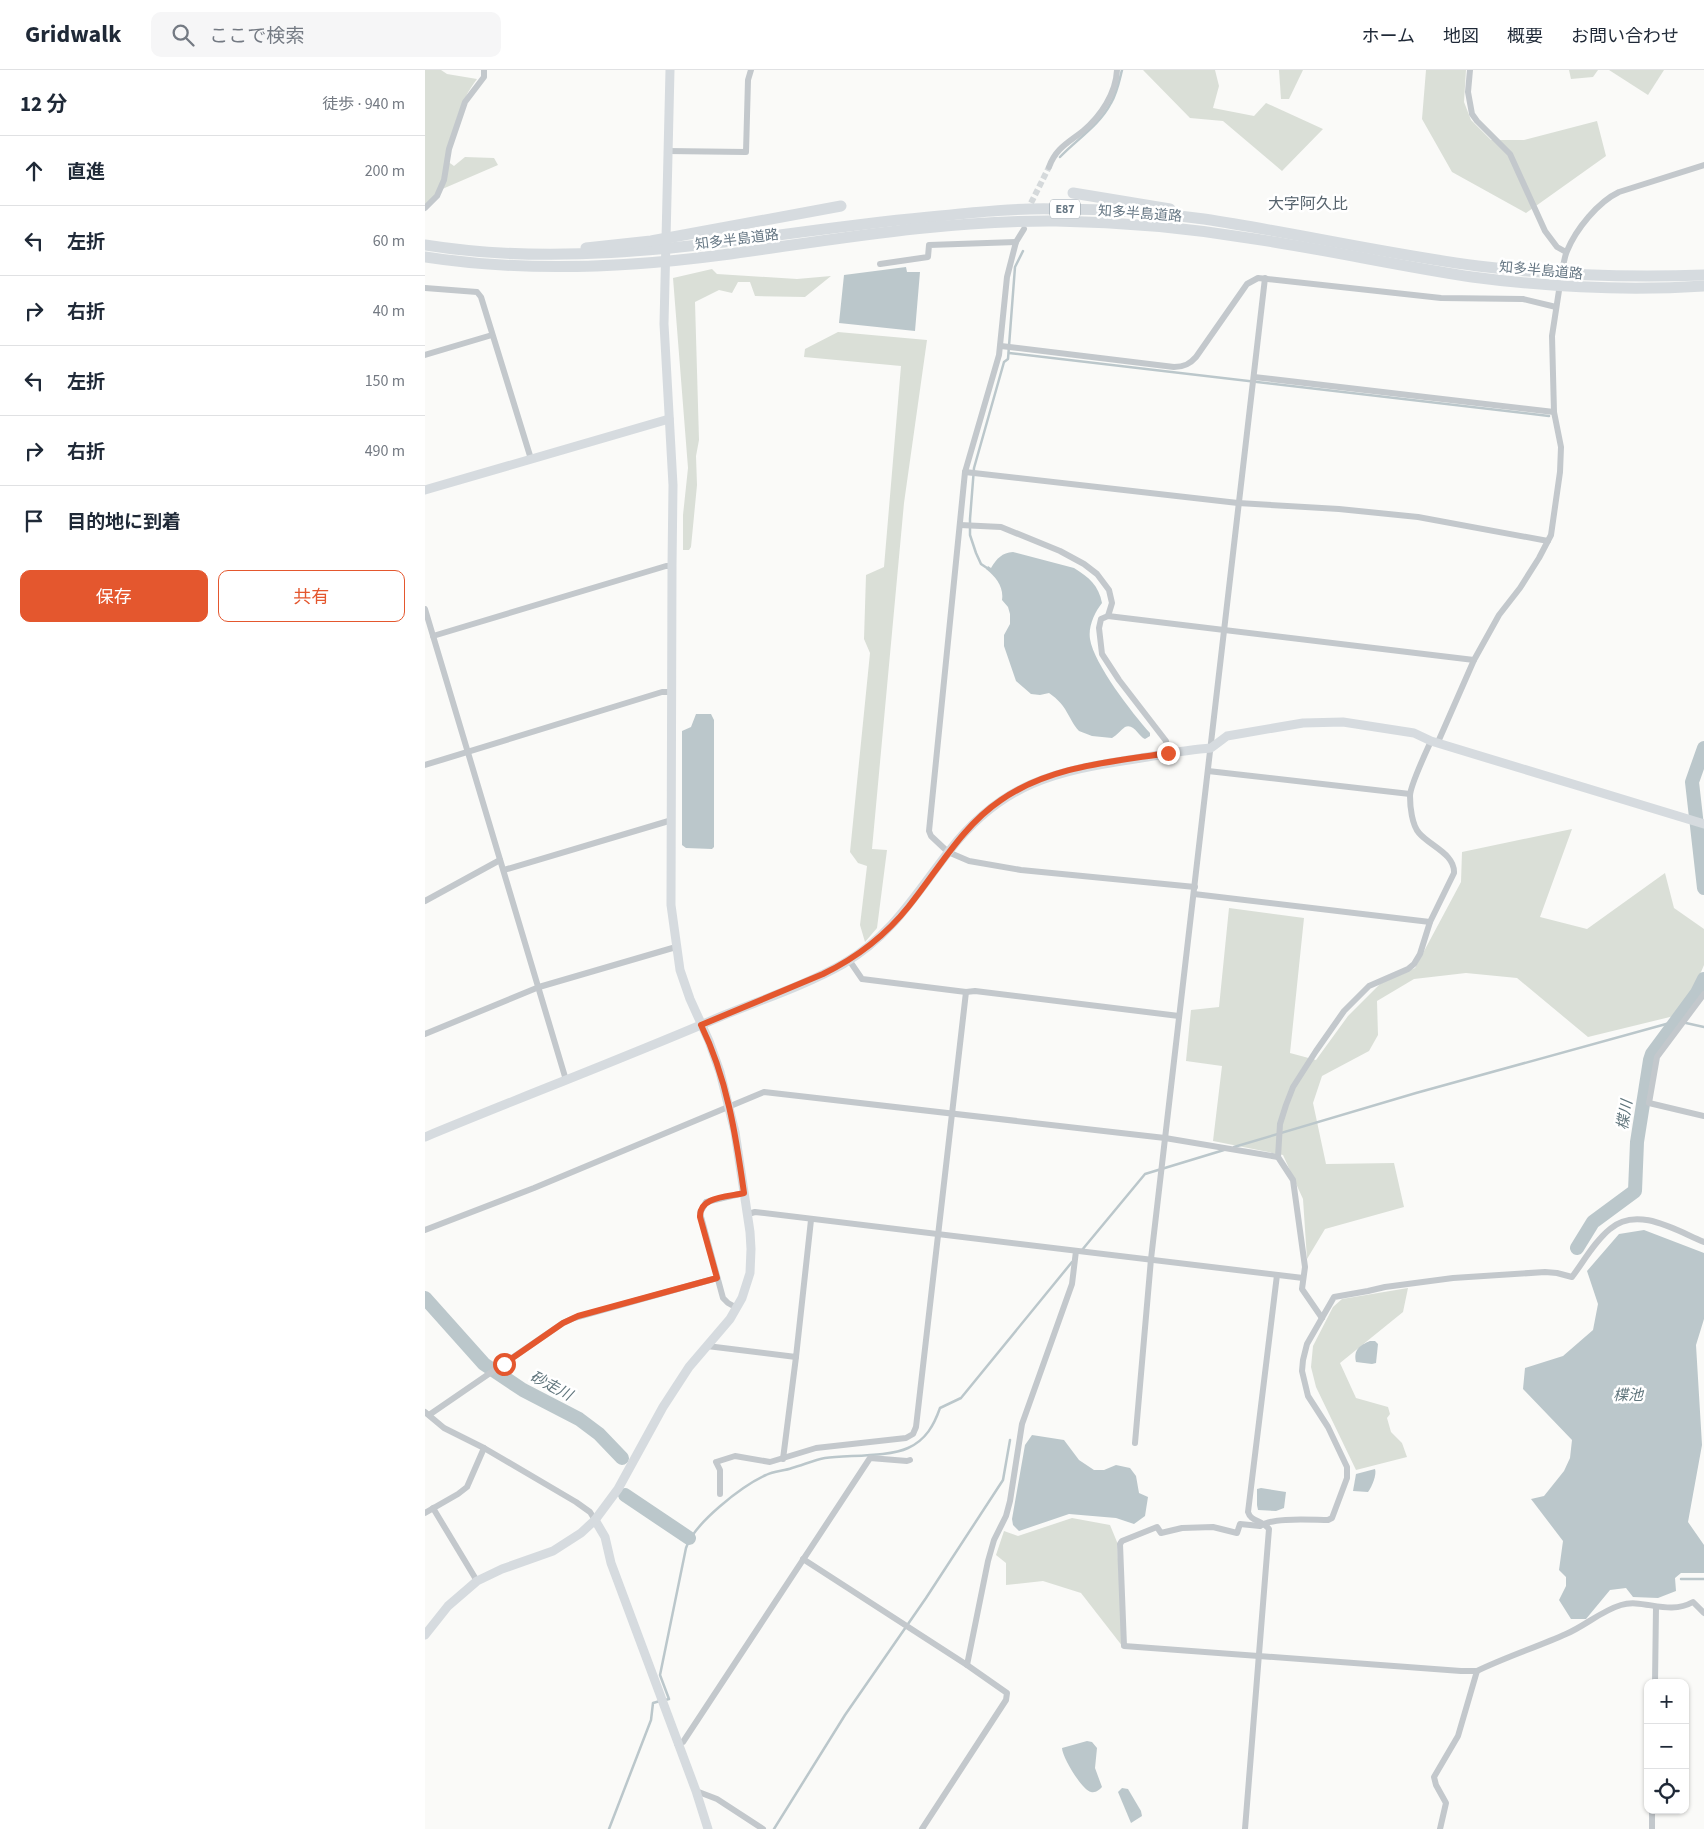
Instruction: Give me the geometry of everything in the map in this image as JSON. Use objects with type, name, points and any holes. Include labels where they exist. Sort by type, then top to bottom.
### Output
[{"type":"highway","points":[[1073,193],[1237,220],[1248,226]]},
{"type":"highway","points":[[523,253],[651,241],[841,206]]},
{"type":"highway","name":"知多半島道路","points":[[425,245],[471,251],[607,254],[653,251],[903,219],[1052,208],[1200,218],[1475,265],[1542,273],[1652,277],[1704,275]]},
{"type":"highway","name":"知多半島道路","points":[[425,257],[494,264],[601,265],[720,256],[804,242],[908,229],[1053,221],[1120,224],[1209,232],[1254,238],[1471,276],[1551,285],[1669,288],[1704,286]]},
{"type":"street","points":[[425,208],[437,196],[444,180],[449,149],[465,102],[484,77],[484,70]]},
{"type":"street","points":[[425,1636],[448,1606],[477,1581],[502,1569],[553,1551],[581,1533],[595,1520],[618,1489],[663,1407],[689,1367],[727,1324],[737,1308],[747,1284],[750,1268],[751,1249],[748,1214],[729,1106],[720,1072],[685,984],[676,947],[671,905],[673,485],[672,444],[664,342],[669,70]]},
{"type":"street","points":[[667,151],[746,152],[748,80],[751,70]]},
{"type":"street","points":[[1049,167],[1054,155],[1068,141],[1084,130],[1106,104],[1116,81],[1117,70]]},
{"type":"street","points":[[1470,70],[1468,92],[1472,114],[1510,154],[1545,231],[1557,247],[1566,252]]},
{"type":"street","points":[[1322,1318],[1303,1289],[1305,1267],[1293,1180],[1278,1157],[1280,1124],[1293,1087],[1344,1011],[1369,986],[1407,970],[1415,964],[1420,954],[1429,922],[1454,873],[1451,860],[1418,832],[1413,817],[1410,794],[1474,660],[1499,615],[1520,588],[1551,535],[1560,472],[1561,447],[1554,412],[1552,336],[1566,252],[1594,210],[1609,196],[1704,165]]},
{"type":"street","points":[[1024,229],[1016,242],[1007,277],[999,355],[965,472],[929,831],[931,836],[948,852],[969,861],[1021,870],[1194,890],[1429,922]]},
{"type":"street","points":[[880,264],[928,257],[929,245],[1016,242]]},
{"type":"street","points":[[1001,346],[1175,367],[1183,366],[1196,357],[1250,282],[1258,278],[1441,298],[1523,299],[1557,304]]},
{"type":"street","points":[[1135,1443],[1151,1259],[1265,278]]},
{"type":"street","points":[[425,288],[477,292],[481,297],[531,459]]},
{"type":"street","points":[[425,355],[492,335]]},
{"type":"street","points":[[1254,377],[1554,412]]},
{"type":"street","points":[[425,490],[669,419]]},
{"type":"street","points":[[965,472],[1238,503],[1339,509],[1418,517],[1548,541]]},
{"type":"street","points":[[960,525],[1001,527],[1060,551],[1084,564],[1097,574],[1109,590],[1112,603],[1108,616]]},
{"type":"street","points":[[433,636],[666,566],[672,566]]},
{"type":"street","points":[[425,609],[427,621],[566,1080]]},
{"type":"street","points":[[1168,753],[1166,741],[1119,680],[1102,654],[1099,628],[1101,619],[1108,616],[1474,660]]},
{"type":"street","points":[[425,765],[662,692],[672,692]]},
{"type":"street","points":[[425,1137],[701,1025],[823,974],[849,960],[876,939],[903,914],[948,852],[988,810],[1001,800],[1034,782],[1084,766],[1211,748],[1227,736],[1303,723],[1343,722],[1415,733],[1434,741],[1703,824]]},
{"type":"street","points":[[1208,772],[1410,794]]},
{"type":"street","points":[[503,870],[672,820]]},
{"type":"street","points":[[425,901],[500,860]]},
{"type":"street","points":[[425,1034],[539,986],[676,947]]},
{"type":"street","points":[[849,960],[862,979],[1179,1016]]},
{"type":"street","points":[[719,1494],[720,1470],[716,1462],[735,1456],[770,1462],[816,1448],[906,1438],[913,1434],[916,1427],[966,992]]},
{"type":"street","points":[[1704,994],[1657,1057],[1649,1103],[1704,1116]]},
{"type":"street","points":[[425,1230],[534,1188],[756,1094],[769,1092],[1165,1138],[1278,1157]]},
{"type":"street","points":[[737,1308],[724,1299],[700,1217],[701,1208],[706,1202],[744,1193]]},
{"type":"street","points":[[748,1214],[755,1212],[1303,1278]]},
{"type":"street","points":[[783,1459],[811,1220]]},
{"type":"street","points":[[1704,1242],[1653,1221],[1630,1220],[1611,1227],[1602,1236],[1572,1277],[1557,1273],[1538,1272],[1453,1278],[1385,1287],[1334,1297],[1307,1344],[1302,1371],[1308,1396],[1328,1427],[1347,1467],[1347,1478],[1330,1520],[1275,1520],[1260,1526],[1240,1524],[1237,1533],[1213,1527],[1182,1528],[1161,1533],[1157,1527],[1122,1541],[1120,1544],[1124,1646],[1477,1671],[1568,1634],[1611,1608],[1622,1604],[1676,1607],[1693,1602],[1704,1613]]},
{"type":"street","points":[[967,1665],[988,1561],[1010,1501],[1022,1424],[1073,1284],[1076,1251]]},
{"type":"street","points":[[1245,1829],[1269,1529],[1264,1523],[1249,1516],[1248,1512],[1277,1275]]},
{"type":"street","points":[[708,1829],[696,1791],[611,1564],[605,1537],[590,1512],[484,1448],[444,1428],[427,1414],[491,1373],[563,1323],[578,1316],[717,1278]]},
{"type":"street","points":[[707,1346],[796,1357]]},
{"type":"street","points":[[425,1513],[467,1488],[484,1448]]},
{"type":"street","points":[[677,1744],[683,1742],[870,1455],[910,1460]]},
{"type":"street","points":[[433,1508],[477,1581]]},
{"type":"street","points":[[803,1559],[1006,1691],[1007,1697],[922,1829]]},
{"type":"street","points":[[1655,1679],[1656,1607]]},
{"type":"street","points":[[1440,1829],[1446,1803],[1435,1785],[1434,1777],[1458,1736],[1477,1671]]},
{"type":"street","points":[[696,1791],[717,1799],[763,1829]]},
{"type":"street","points":[[1652,1814],[1652,1829]]},
{"type":"shaded area","points":[[425,70],[441,70],[447,74],[477,79],[461,107],[451,139],[447,161],[454,166],[465,157],[494,158],[498,165],[440,190],[425,205]]},
{"type":"shaded area","points":[[1143,70],[1215,70],[1219,86],[1213,108],[1254,116],[1266,103],[1323,129],[1282,171],[1223,121],[1190,118]]},
{"type":"shaded area","points":[[1279,70],[1303,70],[1289,99],[1281,99]]},
{"type":"shaded area","points":[[1426,70],[1466,70],[1464,102],[1471,120],[1491,140],[1524,140],[1597,121],[1606,156],[1526,213],[1452,172],[1422,119]]},
{"type":"shaded area","points":[[1569,70],[1598,70],[1593,77],[1571,79]]},
{"type":"shaded area","points":[[1609,70],[1664,70],[1648,95]]},
{"type":"shaded area","points":[[712,269],[717,274],[797,279],[831,276],[805,297],[755,296],[750,282],[738,282],[732,293],[719,290],[695,302],[699,440],[696,456],[697,485],[691,547],[689,550],[683,550],[683,515],[688,468],[673,278]]},
{"type":"shaded area","points":[[838,332],[927,340],[904,503],[872,849],[887,850],[877,928],[865,942],[860,925],[867,866],[858,863],[850,852],[870,653],[864,639],[866,575],[884,567],[901,366],[804,357],[805,349]]},
{"type":"shaded area","points":[[1572,829],[1540,917],[1587,929],[1665,873],[1674,908],[1704,929],[1704,965],[1696,984],[1674,1016],[1588,1037],[1517,978],[1466,973],[1414,979],[1377,1001],[1378,1035],[1369,1051],[1322,1076],[1313,1103],[1326,1164],[1394,1163],[1404,1207],[1325,1229],[1307,1259],[1303,1199],[1283,1155],[1213,1141],[1222,1066],[1186,1061],[1191,1010],[1219,1007],[1229,908],[1304,918],[1290,1053],[1316,1060],[1348,1016],[1380,984],[1415,968],[1461,882],[1462,852]]},
{"type":"shaded area","points":[[1408,1288],[1403,1312],[1340,1363],[1356,1398],[1388,1407],[1390,1414],[1387,1418],[1391,1432],[1402,1443],[1407,1457],[1356,1470],[1316,1387],[1311,1367],[1313,1346],[1333,1307],[1342,1299]]},
{"type":"shaded area","points":[[1072,1518],[1110,1525],[1117,1542],[1123,1647],[1081,1593],[1043,1581],[1006,1585],[1006,1563],[996,1555],[1004,1531],[1018,1536]]},
{"type":"water","points":[[906,267],[907,272],[920,272],[915,331],[839,323],[844,275]]},
{"type":"water","points":[[1013,552],[1074,568],[1096,587],[1102,603],[1090,629],[1093,649],[1115,688],[1150,733],[1150,736],[1145,739],[1128,726],[1112,738],[1092,736],[1079,731],[1064,707],[1049,693],[1031,694],[1016,681],[1004,646],[1004,635],[1010,624],[1010,614],[1008,607],[1002,600],[1002,591],[999,583],[986,569],[988,566],[991,568],[1003,555]]},
{"type":"water","points":[[696,714],[711,714],[714,720],[714,847],[712,849],[686,848],[682,845],[682,731],[691,727]]},
{"type":"water","name":"楪池","points":[[1644,1230],[1704,1253],[1704,1319],[1696,1345],[1702,1445],[1688,1522],[1704,1545],[1704,1573],[1681,1573],[1675,1578],[1676,1591],[1658,1598],[1633,1597],[1626,1588],[1610,1590],[1586,1619],[1571,1619],[1559,1600],[1566,1586],[1566,1577],[1559,1570],[1563,1541],[1531,1499],[1544,1496],[1564,1471],[1570,1458],[1572,1440],[1523,1389],[1525,1368],[1563,1356],[1593,1330],[1598,1304],[1587,1271],[1619,1234]]},
{"type":"water","points":[[1370,1341],[1375,1341],[1378,1344],[1376,1363],[1356,1362],[1356,1351],[1358,1348]]},
{"type":"water","points":[[1032,1435],[1064,1440],[1079,1460],[1094,1470],[1104,1470],[1116,1465],[1130,1468],[1136,1476],[1139,1493],[1148,1497],[1145,1516],[1134,1524],[1116,1518],[1069,1514],[1019,1531],[1013,1525],[1012,1519],[1025,1445]]},
{"type":"water","points":[[1375,1469],[1374,1480],[1368,1492],[1353,1491],[1356,1474]]},
{"type":"water","points":[[1257,1489],[1286,1492],[1284,1508],[1276,1511],[1258,1510]]},
{"type":"water","points":[[1087,1741],[1092,1742],[1097,1748],[1095,1768],[1102,1787],[1094,1792],[1087,1790],[1078,1780],[1065,1758],[1062,1748]]},
{"type":"water","points":[[1122,1788],[1128,1789],[1141,1811],[1142,1816],[1131,1823],[1118,1792]]},
{"type":"waterway","points":[[1060,157],[1106,111],[1115,95],[1122,70]]},
{"type":"waterway","points":[[990,570],[981,564],[970,535],[974,468],[1004,362],[1008,359],[1015,267],[1023,251]]},
{"type":"waterway","points":[[1009,353],[1549,416]]},
{"type":"waterway","name":"楪川","points":[[1704,748],[1692,782],[1704,888]]},
{"type":"waterway","name":"楪川","points":[[1577,1248],[1593,1222],[1635,1191],[1637,1142],[1650,1060],[1652,1054],[1697,993],[1704,979]]},
{"type":"waterway","points":[[1234,1147],[1416,1093],[1677,1021],[1704,1027]]},
{"type":"waterway","points":[[1082,1250],[1145,1174],[1224,1150]]},
{"type":"waterway","points":[[665,1700],[669,1699],[660,1675],[686,1548],[691,1538],[709,1517],[732,1496],[769,1474],[825,1458],[900,1451],[920,1441],[929,1431],[940,1408],[961,1398],[1072,1262]]},
{"type":"waterway","name":"砂走川","points":[[425,1298],[484,1364],[523,1390],[579,1419],[599,1434],[622,1458]]},
{"type":"waterway","points":[[774,1829],[845,1715],[926,1598],[1003,1480],[1010,1440]]},
{"type":"waterway","name":"砂走川","points":[[625,1495],[689,1538]]},
{"type":"waterway","points":[[1681,1579],[1704,1579]]},
{"type":"waterway","points":[[609,1829],[651,1720],[653,1703],[660,1701]]},
{"type":"tunnel","points":[[1027,211],[1049,167]]},
{"type":"district","name":"大字阿久比","points":[[1308,204]]},
{"type":"route","points":[[504,1364],[563,1323],[578,1316],[717,1278],[700,1217],[701,1208],[706,1202],[711,1200],[744,1193],[739,1152],[729,1106],[720,1072],[701,1025],[823,974],[842,964],[869,945],[909,907],[960,838],[976,821],[1001,800],[1034,782],[1064,771],[1084,766],[1168,753]]}]
